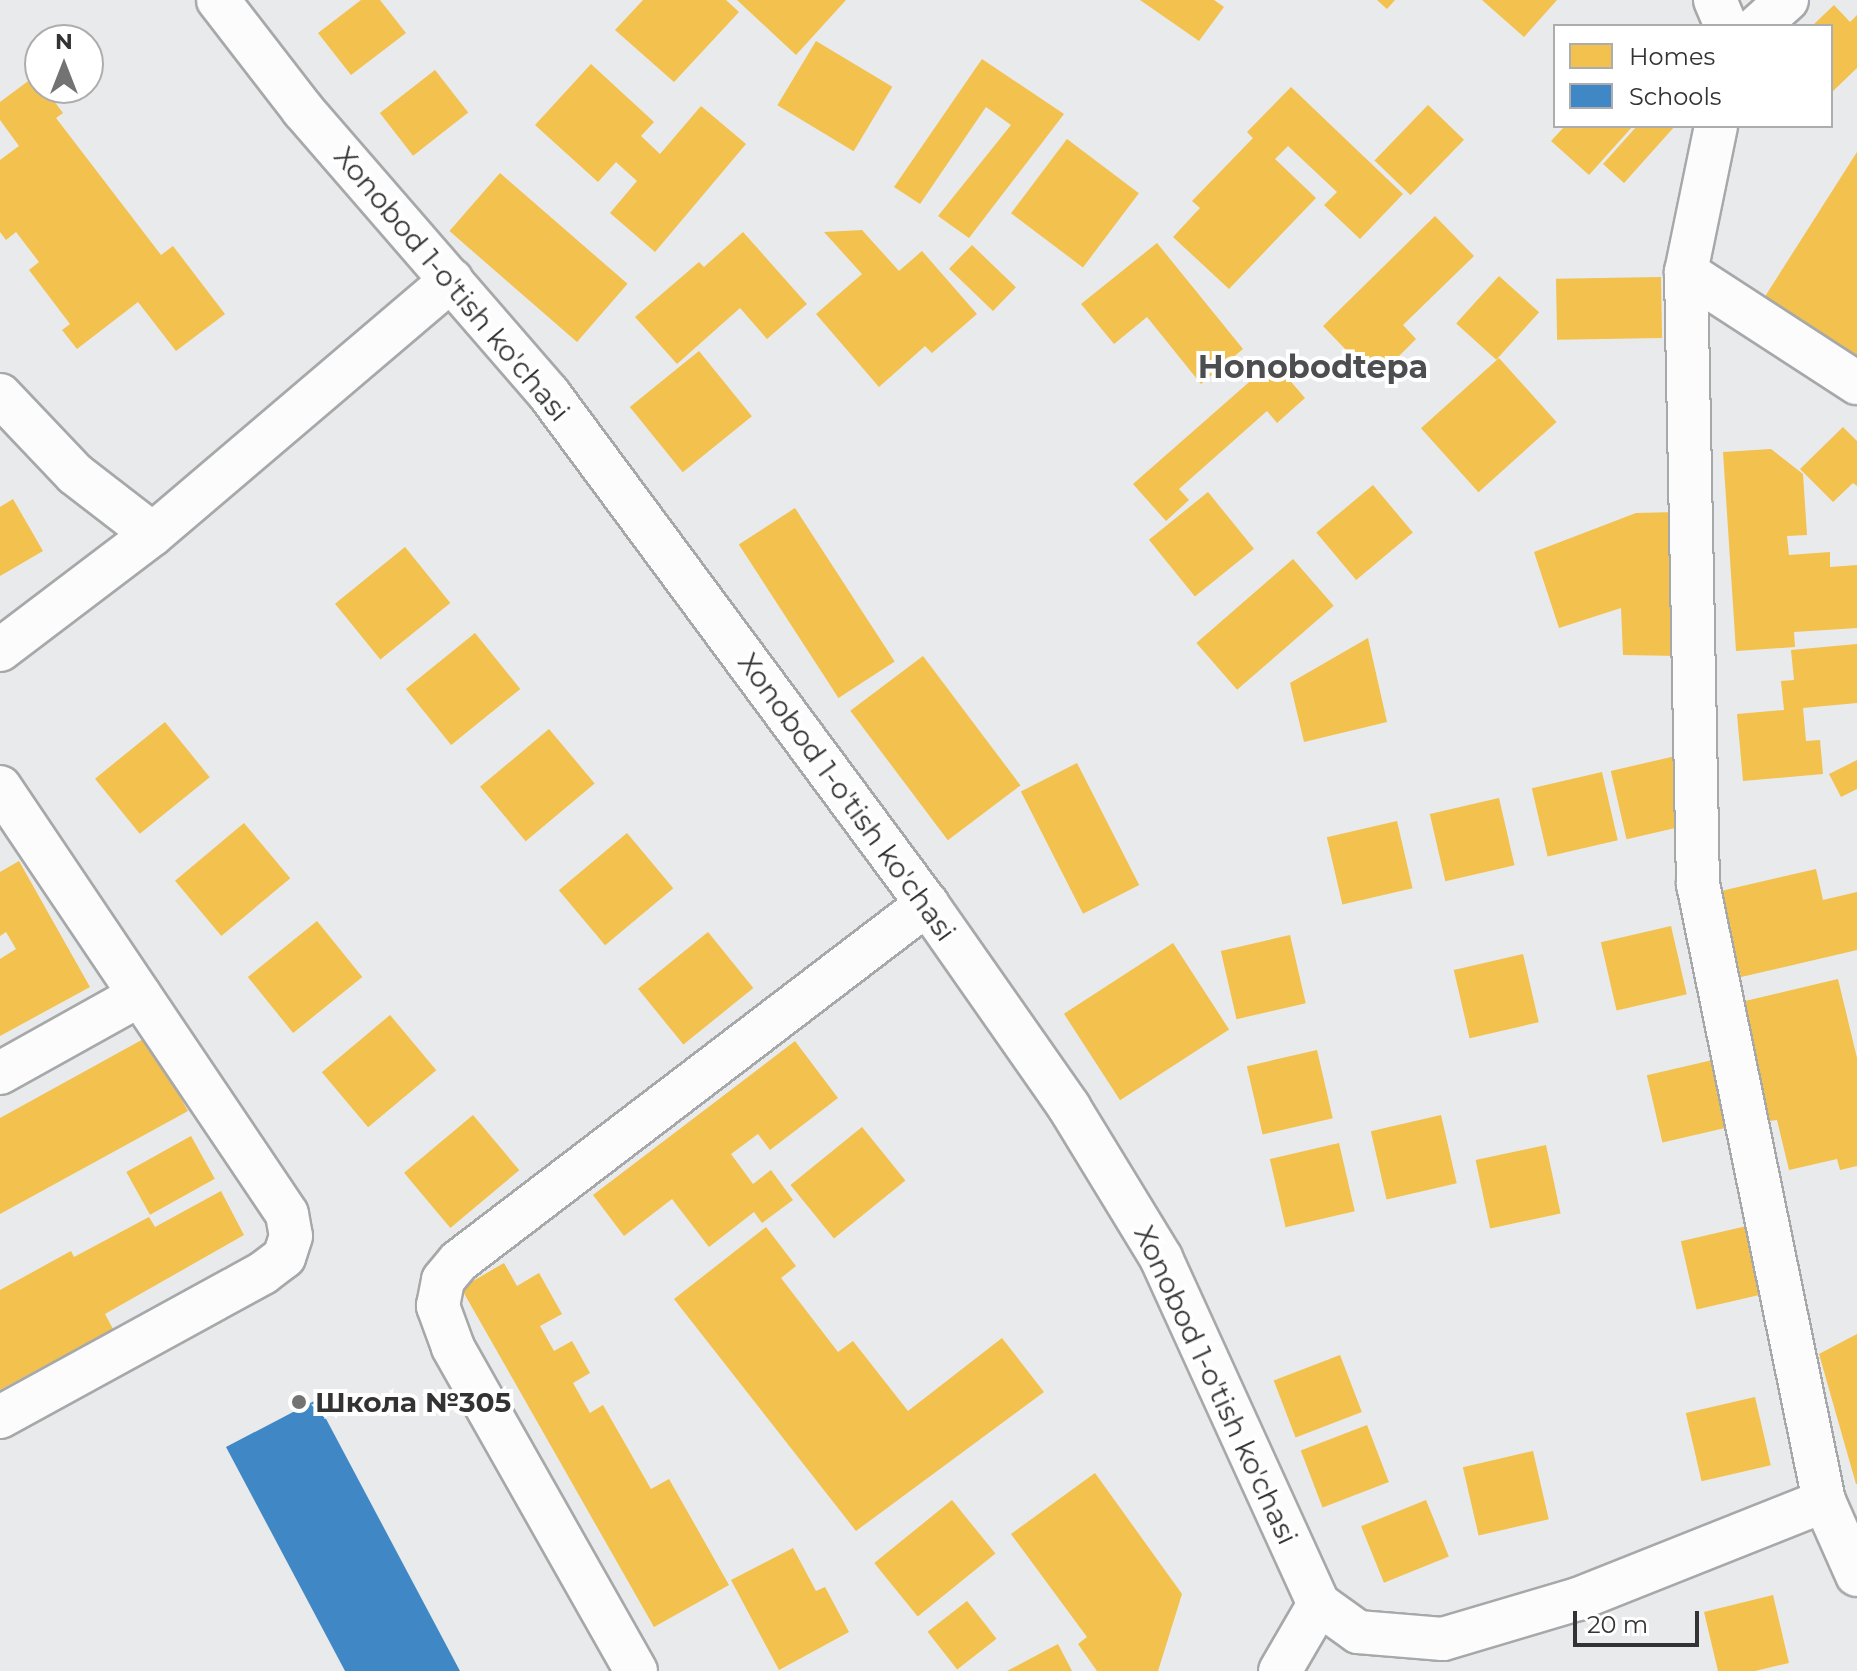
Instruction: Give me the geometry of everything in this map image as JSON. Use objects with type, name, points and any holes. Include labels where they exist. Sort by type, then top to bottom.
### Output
[{"type":"street","name":"Xonobod 1-o'tish ko'chasi","points":[[218,0],[303,110],[549,394],[927,904],[1069,1107],[1161,1258],[1319,1604]]},
{"type":"street","points":[[1715,0],[1725,24]]},
{"type":"street","points":[[1760,24],[1787,0]]},
{"type":"street","points":[[1716,128],[1686,272],[1698,884],[1824,1501],[1857,1575]]},
{"type":"street","points":[[1686,272],[1857,383]]},
{"type":"street","points":[[0,650],[153,534],[451,280]]},
{"type":"street","points":[[0,395],[75,474],[153,534]]},
{"type":"street","points":[[0,787],[287,1214],[291,1236],[284,1257],[263,1273],[0,1417]]},
{"type":"street","points":[[636,1671],[453,1347],[438,1306],[443,1280],[459,1261],[927,904]]},
{"type":"street","points":[[0,1073],[140,995]]},
{"type":"street","points":[[1280,1671],[1319,1604],[1358,1632],[1443,1639],[1578,1599],[1824,1501]]},
{"type":"building: Homes","points":[[361,0],[380,0],[406,33],[351,75],[318,33]]},
{"type":"building: Homes","points":[[643,0],[726,0],[739,12],[674,82],[615,30]]},
{"type":"building: Homes","points":[[737,0],[846,0],[796,55]]},
{"type":"building: Homes","points":[[1140,0],[1214,0],[1224,7],[1199,41]]},
{"type":"building: Homes","points":[[1377,0],[1395,0],[1387,9]]},
{"type":"building: Homes","points":[[1482,0],[1557,0],[1524,37]]},
{"type":"building: Homes","points":[[1834,5],[1850,22],[1857,15],[1857,68],[1833,91],[1833,24],[1814,24]]},
{"type":"building: Homes","points":[[816,41],[892,87],[854,151],[777,105]]},
{"type":"building: Homes","points":[[982,59],[1064,114],[969,238],[938,216],[1011,125],[986,107],[920,204],[894,187]]},
{"type":"building: Homes","points":[[591,64],[654,122],[641,136],[660,154],[701,106],[746,144],[655,252],[610,213],[637,181],[616,162],[598,182],[535,125]]},
{"type":"building: Homes","points":[[435,70],[468,113],[413,156],[380,113]]},
{"type":"building: Homes","points":[[24,84],[24,104],[56,104],[63,113],[56,118],[161,255],[173,246],[225,314],[176,351],[138,302],[77,349],[62,330],[70,324],[29,270],[39,262],[16,232],[6,240],[0,232],[0,160],[19,146],[0,120],[0,102]]},
{"type":"building: Homes","points":[[1291,87],[1403,194],[1360,239],[1324,205],[1337,192],[1288,146],[1275,159],[1316,198],[1229,289],[1173,237],[1200,208],[1192,201],[1253,138],[1247,132]]},
{"type":"building: Homes","points":[[1428,105],[1464,140],[1410,195],[1375,160]]},
{"type":"building: Homes","points":[[1563,128],[1631,128],[1589,175],[1551,141]]},
{"type":"building: Homes","points":[[1635,128],[1673,128],[1624,183],[1603,164]]},
{"type":"building: Homes","points":[[1067,139],[1139,193],[1083,267],[1011,213]]},
{"type":"building: Homes","points":[[1857,152],[1857,356],[1850,367],[1757,309]]},
{"type":"building: Homes","points":[[500,173],[628,284],[577,342],[449,231]]},
{"type":"building: Homes","points":[[1435,216],[1474,256],[1403,325],[1416,339],[1375,380],[1323,326]]},
{"type":"building: Homes","points":[[862,230],[899,271],[922,251],[977,314],[932,353],[925,346],[879,387],[816,314],[862,274],[824,232]]},
{"type":"building: Homes","points":[[743,232],[807,304],[767,339],[740,308],[677,364],[635,317],[699,262],[704,267]]},
{"type":"building: Homes","points":[[1157,243],[1243,349],[1201,384],[1147,317],[1114,344],[1081,304]]},
{"type":"building: Homes","points":[[972,245],[1016,287],[993,311],[949,269]]},
{"type":"building: Homes","points":[[1499,276],[1539,312],[1496,360],[1456,324]]},
{"type":"building: Homes","points":[[1661,277],[1662,338],[1557,340],[1556,279]]},
{"type":"building: Homes","points":[[699,351],[752,416],[683,472],[630,407]]},
{"type":"building: Homes","points":[[1499,358],[1557,422],[1479,492],[1421,428]]},
{"type":"building: Homes","points":[[1273,361],[1305,398],[1277,423],[1267,411],[1179,489],[1189,500],[1166,521],[1133,484]]},
{"type":"building: Homes","points":[[1843,427],[1857,441],[1857,486],[1853,483],[1833,502],[1800,469]]},
{"type":"building: Homes","points":[[1771,449],[1803,474],[1807,535],[1787,536],[1789,555],[1830,552],[1830,567],[1857,565],[1857,628],[1794,632],[1795,647],[1736,651],[1723,452]]},
{"type":"building: Homes","points":[[1373,485],[1413,532],[1356,580],[1316,533]]},
{"type":"building: Homes","points":[[1208,492],[1254,549],[1195,597],[1149,540]]},
{"type":"building: Homes","points":[[13,499],[43,551],[0,576],[0,507]]},
{"type":"building: Homes","points":[[795,508],[895,661],[838,698],[739,544]]},
{"type":"building: Homes","points":[[1677,512],[1681,656],[1623,655],[1621,608],[1559,628],[1534,552],[1636,513]]},
{"type":"building: Homes","points":[[405,547],[450,603],[380,660],[335,604]]},
{"type":"building: Homes","points":[[1293,559],[1334,606],[1237,690],[1196,643]]},
{"type":"building: Homes","points":[[475,633],[520,689],[451,745],[406,689]]},
{"type":"building: Homes","points":[[1368,638],[1387,722],[1304,742],[1290,683]]},
{"type":"building: Homes","points":[[1857,644],[1857,703],[1803,708],[1806,741],[1820,740],[1823,774],[1743,781],[1737,714],[1784,710],[1781,681],[1794,680],[1791,650]]},
{"type":"building: Homes","points":[[923,656],[1020,785],[948,840],[850,711]]},
{"type":"building: Homes","points":[[165,722],[210,777],[140,834],[95,779]]},
{"type":"building: Homes","points":[[549,729],[595,783],[526,841],[480,787]]},
{"type":"building: Homes","points":[[1680,755],[1696,823],[1627,839],[1611,771]]},
{"type":"building: Homes","points":[[1857,760],[1857,789],[1841,797],[1829,774]]},
{"type":"building: Homes","points":[[1077,763],[1139,885],[1083,914],[1021,792]]},
{"type":"building: Homes","points":[[1602,772],[1618,840],[1548,856],[1532,788]]},
{"type":"building: Homes","points":[[1499,798],[1515,865],[1445,881],[1430,814]]},
{"type":"building: Homes","points":[[1397,821],[1413,888],[1342,904],[1327,837]]},
{"type":"building: Homes","points":[[244,823],[290,878],[221,936],[175,881]]},
{"type":"building: Homes","points":[[627,833],[673,888],[605,945],[559,890]]},
{"type":"building: Homes","points":[[19,861],[90,987],[0,1036],[0,959],[16,949],[6,932],[0,936],[0,872]]},
{"type":"building: Homes","points":[[1816,869],[1823,900],[1857,892],[1857,950],[1741,977],[1721,891]]},
{"type":"building: Homes","points":[[317,921],[362,977],[293,1033],[248,977]]},
{"type":"building: Homes","points":[[1671,926],[1687,994],[1617,1010],[1601,942]]},
{"type":"building: Homes","points":[[708,932],[753,988],[683,1045],[638,989]]},
{"type":"building: Homes","points":[[1290,935],[1306,1003],[1237,1019],[1221,951]]},
{"type":"building: Homes","points":[[1173,943],[1229,1029],[1120,1100],[1064,1014]]},
{"type":"building: Homes","points":[[1523,954],[1539,1022],[1470,1038],[1454,970]]},
{"type":"building: Homes","points":[[1838,979],[1857,1058],[1857,1166],[1840,1170],[1837,1159],[1789,1170],[1777,1120],[1770,1121],[1741,1002]]},
{"type":"building: Homes","points":[[390,1015],[436,1070],[368,1127],[322,1072]]},
{"type":"building: Homes","points":[[147,1037],[188,1111],[0,1214],[0,1118]]},
{"type":"building: Homes","points":[[795,1041],[838,1098],[770,1150],[758,1134],[731,1154],[753,1184],[771,1170],[793,1200],[762,1223],[754,1212],[709,1247],[672,1199],[624,1236],[593,1195]]},
{"type":"building: Homes","points":[[1317,1050],[1333,1118],[1263,1134],[1247,1066]]},
{"type":"building: Homes","points":[[1717,1059],[1733,1126],[1662,1142],[1647,1075]]},
{"type":"building: Homes","points":[[473,1115],[519,1170],[450,1228],[404,1173]]},
{"type":"building: Homes","points":[[1441,1115],[1457,1183],[1387,1199],[1371,1131]]},
{"type":"building: Homes","points":[[862,1127],[905,1181],[834,1239],[791,1185]]},
{"type":"building: Homes","points":[[191,1136],[215,1179],[150,1215],[126,1172]]},
{"type":"building: Homes","points":[[1339,1143],[1355,1211],[1286,1227],[1270,1159]]},
{"type":"building: Homes","points":[[1546,1145],[1561,1213],[1490,1228],[1476,1160]]},
{"type":"building: Homes","points":[[221,1191],[244,1235],[105,1314],[113,1329],[0,1390],[0,1290],[71,1251],[74,1257],[149,1217],[155,1227]]},
{"type":"building: Homes","points":[[1751,1225],[1767,1293],[1697,1309],[1681,1241]]},
{"type":"building: Homes","points":[[766,1227],[796,1266],[781,1278],[838,1352],[853,1341],[908,1411],[1002,1338],[1044,1392],[856,1531],[674,1299]]},
{"type":"building: Homes","points":[[504,1263],[517,1286],[539,1273],[562,1314],[540,1326],[554,1351],[572,1341],[590,1373],[573,1383],[590,1413],[603,1405],[651,1489],[669,1479],[729,1585],[654,1627],[461,1288]]},
{"type":"building: Homes","points":[[1857,1334],[1857,1484],[1856,1484],[1819,1354]]},
{"type":"building: Homes","points":[[1340,1355],[1362,1412],[1296,1437],[1274,1380]]},
{"type":"building: Homes","points":[[1755,1397],[1771,1465],[1702,1481],[1686,1413]]},
{"type":"building: Homes","points":[[1367,1425],[1389,1482],[1323,1507],[1301,1450]]},
{"type":"building: Homes","points":[[1533,1451],[1549,1519],[1479,1535],[1463,1467]]},
{"type":"building: Homes","points":[[1095,1473],[1182,1594],[1158,1671],[1097,1671],[1078,1644],[1087,1637],[1011,1534]]},
{"type":"building: Homes","points":[[952,1500],[995,1554],[918,1617],[874,1563]]},
{"type":"building: Homes","points":[[1426,1500],[1449,1557],[1384,1583],[1361,1526]]},
{"type":"building: Homes","points":[[793,1548],[816,1591],[825,1587],[849,1632],[779,1670],[731,1580]]},
{"type":"building: Homes","points":[[1773,1595],[1789,1663],[1755,1671],[1718,1671],[1704,1612]]},
{"type":"building: Homes","points":[[967,1601],[997,1639],[957,1670],[928,1632]]},
{"type":"building: Homes","points":[[1058,1644],[1072,1671],[1007,1671]]},
{"type":"building: Schools","points":[[316,1400],[460,1671],[345,1671],[226,1447]]},
{"type":"place","name":"Школа №305","points":[[299,1402]]},
{"type":"district","name":"Honobodtepa","points":[[1313,367]]}]
